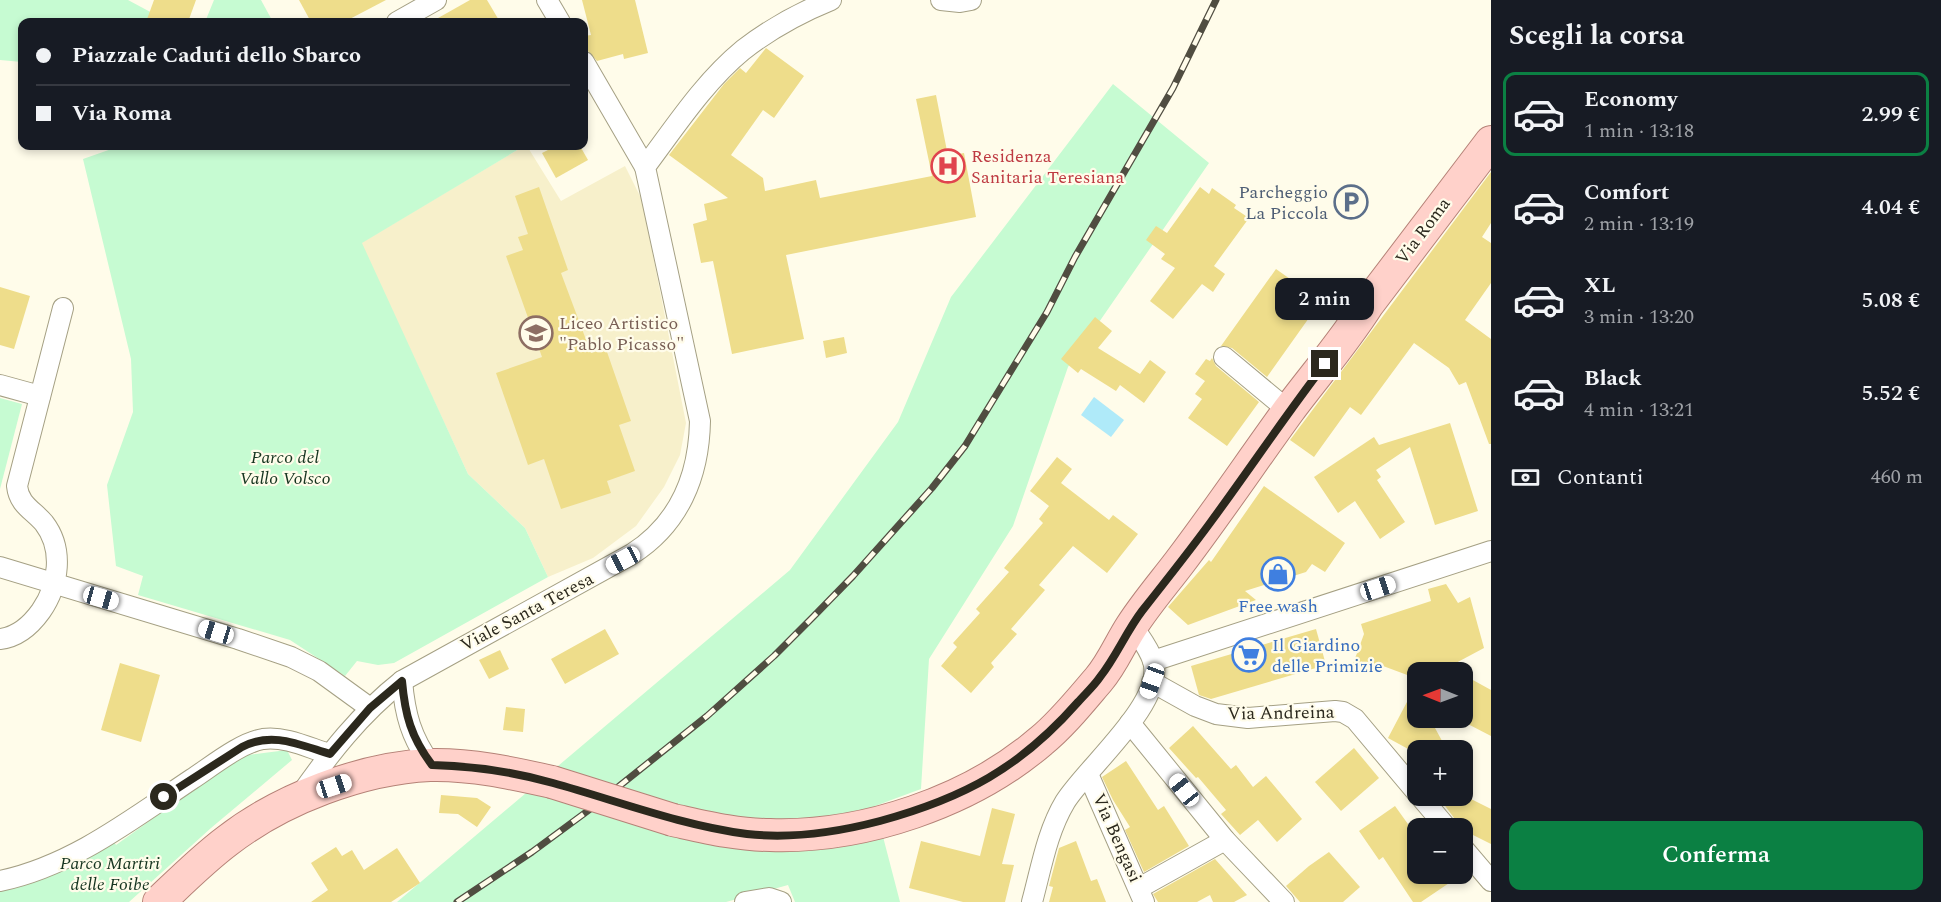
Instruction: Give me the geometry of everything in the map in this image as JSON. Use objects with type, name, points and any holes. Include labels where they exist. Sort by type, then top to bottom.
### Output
[{"type":"main road","name":"Via Roma","points":[[159,902],[226,841],[297,799],[396,769],[432,765],[481,768],[552,782],[673,820],[714,829],[771,836],[817,833],[875,822],[910,813],[954,797],[1010,765],[1049,734],[1100,678],[1132,625],[1210,522],[1289,411],[1350,333],[1368,304],[1491,142]]},
{"type":"street","points":[[404,18],[436,0]]},
{"type":"street","points":[[547,0],[558,18]]},
{"type":"street","points":[[645,167],[705,89],[742,51],[786,21],[831,0]]},
{"type":"street","points":[[941,0],[960,3],[971,0]]},
{"type":"street","name":"Viale Santa Teresa","points":[[297,799],[330,754],[370,708],[402,681],[632,554],[648,543],[665,526],[686,495],[699,446],[699,412],[645,167],[588,69]]},
{"type":"street","points":[[0,639],[18,633],[31,624],[46,603],[55,584],[57,564],[52,538],[44,524],[19,498],[17,486],[63,308]]},
{"type":"street","points":[[1224,357],[1289,411]]},
{"type":"street","points":[[0,385],[40,396]]},
{"type":"street","points":[[1153,661],[1491,551]]},
{"type":"street","points":[[0,567],[291,657],[319,671],[370,708]]},
{"type":"street","points":[[1032,902],[1051,834],[1060,812],[1071,794],[1130,723],[1152,681],[1153,661],[1132,625]]},
{"type":"street","points":[[402,681],[405,710],[411,731],[432,765]]},
{"type":"street","name":"Via Andreina","points":[[1152,681],[1205,711],[1226,716],[1271,717],[1343,712],[1354,719],[1407,781]]},
{"type":"street","points":[[1130,723],[1225,840],[1284,902]]},
{"type":"street","points":[[0,881],[42,869],[86,848],[254,741],[283,740],[330,754]]},
{"type":"street","name":"Via Bengasi","points":[[1088,774],[1141,895]]},
{"type":"street","name":"Via Andreina","points":[[1428,806],[1438,818]]},
{"type":"street","points":[[1141,895],[1225,840]]},
{"type":"street","points":[[1473,860],[1491,881]]},
{"type":"street","points":[[745,902],[769,898],[781,902]]},
{"type":"shaded area","name":"Liceo Artistico \"Pablo Picasso\"","points":[[517,150],[529,150],[561,201],[625,166],[642,200],[686,423],[680,455],[664,487],[636,526],[593,558],[548,577],[525,528],[468,474],[361,243]]},
{"type":"green space","points":[[0,0],[128,0],[162,18],[18,18],[18,62],[0,60]]},
{"type":"green space","points":[[214,0],[261,0],[271,18],[207,18]]},
{"type":"green space","points":[[1113,84],[1209,163],[1068,367],[1013,526],[929,659],[921,789],[875,806],[900,902],[795,902],[788,885],[726,902],[397,902],[790,570],[898,422],[951,297]]},
{"type":"green space","name":"Parco del Vallo Volsco","points":[[109,150],[517,150],[362,243],[468,474],[525,528],[548,577],[394,663],[378,665],[357,661],[345,676],[290,640],[138,595],[143,576],[116,566],[107,485],[133,412],[131,359],[83,159]]},
{"type":"green space","points":[[0,398],[22,404],[0,489]]},
{"type":"green space","name":"Parco Martiri delle Foibe","points":[[287,750],[292,760],[211,828],[129,902],[0,902],[0,887],[47,877],[112,839],[116,845],[240,756]]},
{"type":"water","points":[[1094,397],[1124,420],[1111,437],[1081,415]]},
{"type":"building","points":[[154,0],[196,0],[189,18],[147,18]]},
{"type":"building","points":[[299,0],[386,0],[352,18],[309,18]]},
{"type":"building","points":[[470,0],[487,0],[498,18],[438,18]]},
{"type":"building","points":[[582,0],[635,0],[648,53],[624,59],[623,54],[597,61],[588,51],[588,35],[591,35]]},
{"type":"building","points":[[766,48],[804,76],[774,118],[763,110],[731,155],[763,178],[765,191],[816,180],[820,198],[932,176],[916,99],[936,95],[948,156],[964,153],[976,217],[786,255],[804,339],[732,354],[713,261],[701,263],[693,224],[707,220],[704,204],[728,198],[669,155],[724,84],[740,68],[746,73]]},
{"type":"building","points":[[548,150],[582,150],[588,160],[556,178],[542,153]]},
{"type":"building","points":[[1491,172],[1491,223],[1482,237],[1491,243],[1491,283],[1465,320],[1491,339],[1491,444],[1489,444],[1466,382],[1459,385],[1449,368],[1414,343],[1361,415],[1350,407],[1314,457],[1290,440]]},
{"type":"building","points":[[539,187],[568,270],[561,273],[591,353],[606,349],[631,421],[619,425],[635,471],[607,481],[611,493],[561,509],[544,459],[528,465],[496,373],[542,357],[506,256],[523,250],[518,237],[528,234],[515,196]]},
{"type":"building","points":[[1200,187],[1209,194],[1212,188],[1236,205],[1234,208],[1249,218],[1214,266],[1225,274],[1213,292],[1202,284],[1173,319],[1150,301],[1175,268],[1161,259],[1165,254],[1146,240],[1156,226],[1167,233]]},
{"type":"building","points":[[1276,269],[1321,301],[1267,377],[1232,348],[1221,346]]},
{"type":"building","points":[[0,287],[30,296],[14,349],[0,345]]},
{"type":"building","points":[[1095,317],[1112,331],[1098,348],[1140,374],[1150,360],[1166,372],[1144,403],[1120,385],[1116,391],[1081,369],[1078,373],[1061,359]]},
{"type":"building","points":[[844,337],[847,353],[826,358],[823,341]]},
{"type":"building","points":[[1212,358],[1216,366],[1259,402],[1227,446],[1188,418],[1202,399],[1195,394],[1205,381],[1195,374],[1206,359],[1210,361]]},
{"type":"building","points":[[1450,423],[1478,511],[1435,525],[1410,447],[1376,470],[1381,477],[1377,480],[1405,522],[1380,539],[1355,501],[1338,513],[1314,477],[1374,437],[1379,445]]},
{"type":"building","points":[[1057,457],[1072,469],[1061,483],[1109,520],[1113,515],[1138,534],[1107,573],[1073,546],[1039,585],[1045,590],[1011,629],[1017,634],[991,663],[994,667],[971,693],[941,666],[957,647],[953,643],[980,613],[976,609],[1009,572],[1004,568],[1043,523],[1039,519],[1049,506],[1030,491]]},
{"type":"building","points":[[1264,486],[1345,543],[1325,572],[1312,564],[1306,572],[1245,591],[1256,600],[1188,625],[1168,607],[1209,560],[1211,562]]},
{"type":"building","points":[[1446,584],[1458,603],[1470,597],[1484,648],[1458,662],[1407,662],[1407,675],[1375,663],[1372,671],[1353,664],[1364,634],[1361,624],[1431,601],[1428,589]]},
{"type":"building","points":[[605,629],[619,654],[565,684],[551,659]]},
{"type":"building","points":[[1316,629],[1326,665],[1211,699],[1199,695],[1191,666]]},
{"type":"building","points":[[500,650],[509,669],[489,679],[479,660]]},
{"type":"building","points":[[120,663],[160,675],[141,742],[101,730]]},
{"type":"building","points":[[1473,680],[1491,690],[1491,736],[1473,727]]},
{"type":"building","points":[[1407,702],[1407,728],[1435,728],[1442,740],[1407,740],[1407,748],[1388,738]]},
{"type":"building","points":[[506,707],[525,709],[523,732],[503,730]]},
{"type":"building","points":[[1193,726],[1231,769],[1236,765],[1253,787],[1266,776],[1302,819],[1277,842],[1258,820],[1240,835],[1221,814],[1226,810],[1169,748]]},
{"type":"building","points":[[1354,748],[1379,778],[1341,811],[1315,782]]},
{"type":"building","points":[[1126,761],[1158,810],[1164,806],[1189,846],[1144,872],[1125,830],[1130,827],[1102,777]]},
{"type":"building","points":[[441,795],[477,798],[491,807],[477,827],[458,814],[439,813]]},
{"type":"building","points":[[1473,800],[1491,809],[1491,844],[1473,835],[1473,818],[1454,818],[1445,806],[1473,806]]},
{"type":"building","points":[[1395,806],[1407,823],[1407,884],[1448,884],[1421,902],[1413,902],[1383,857],[1379,860],[1359,831]]},
{"type":"building","points":[[992,808],[1015,814],[1002,864],[1014,865],[1005,902],[963,902],[909,888],[921,841],[980,856]]},
{"type":"building","points":[[1076,841],[1091,881],[1097,879],[1106,902],[1049,902],[1053,887],[1049,886],[1059,848]]},
{"type":"building","points":[[336,847],[342,856],[352,850],[364,870],[397,848],[420,883],[391,902],[311,902],[328,890],[311,863]]},
{"type":"building","points":[[1329,852],[1360,887],[1343,902],[1300,902],[1286,886]]},
{"type":"building","points":[[1215,859],[1247,895],[1234,902],[1213,902],[1210,895],[1197,902],[1158,902],[1153,894]]},
{"type":"railway","points":[[457,902],[532,852],[593,807],[707,716],[774,656],[813,617],[932,488],[965,446],[1047,312],[1075,257],[1173,88],[1216,0]]},
{"type":"place","name":"Residenza Sanitaria Teresiana","points":[[948,166]]},
{"type":"place","name":"Parcheggio La Piccola","points":[[1351,202]]},
{"type":"place","name":"Liceo Artistico \"Pablo Picasso\"","points":[[536,333]]},
{"type":"place","name":"Free wash","points":[[1278,574]]},
{"type":"place","name":"Il Giardino delle Primizie","points":[[1249,655]]},
{"type":"route","points":[[164,797],[254,741],[283,740],[330,754],[370,708],[402,681],[405,710],[411,731],[432,765],[481,768],[552,782],[673,820],[714,829],[771,836],[817,833],[864,825],[910,813],[954,797],[992,776],[1042,741],[1100,678],[1132,625],[1325,364]]}]
